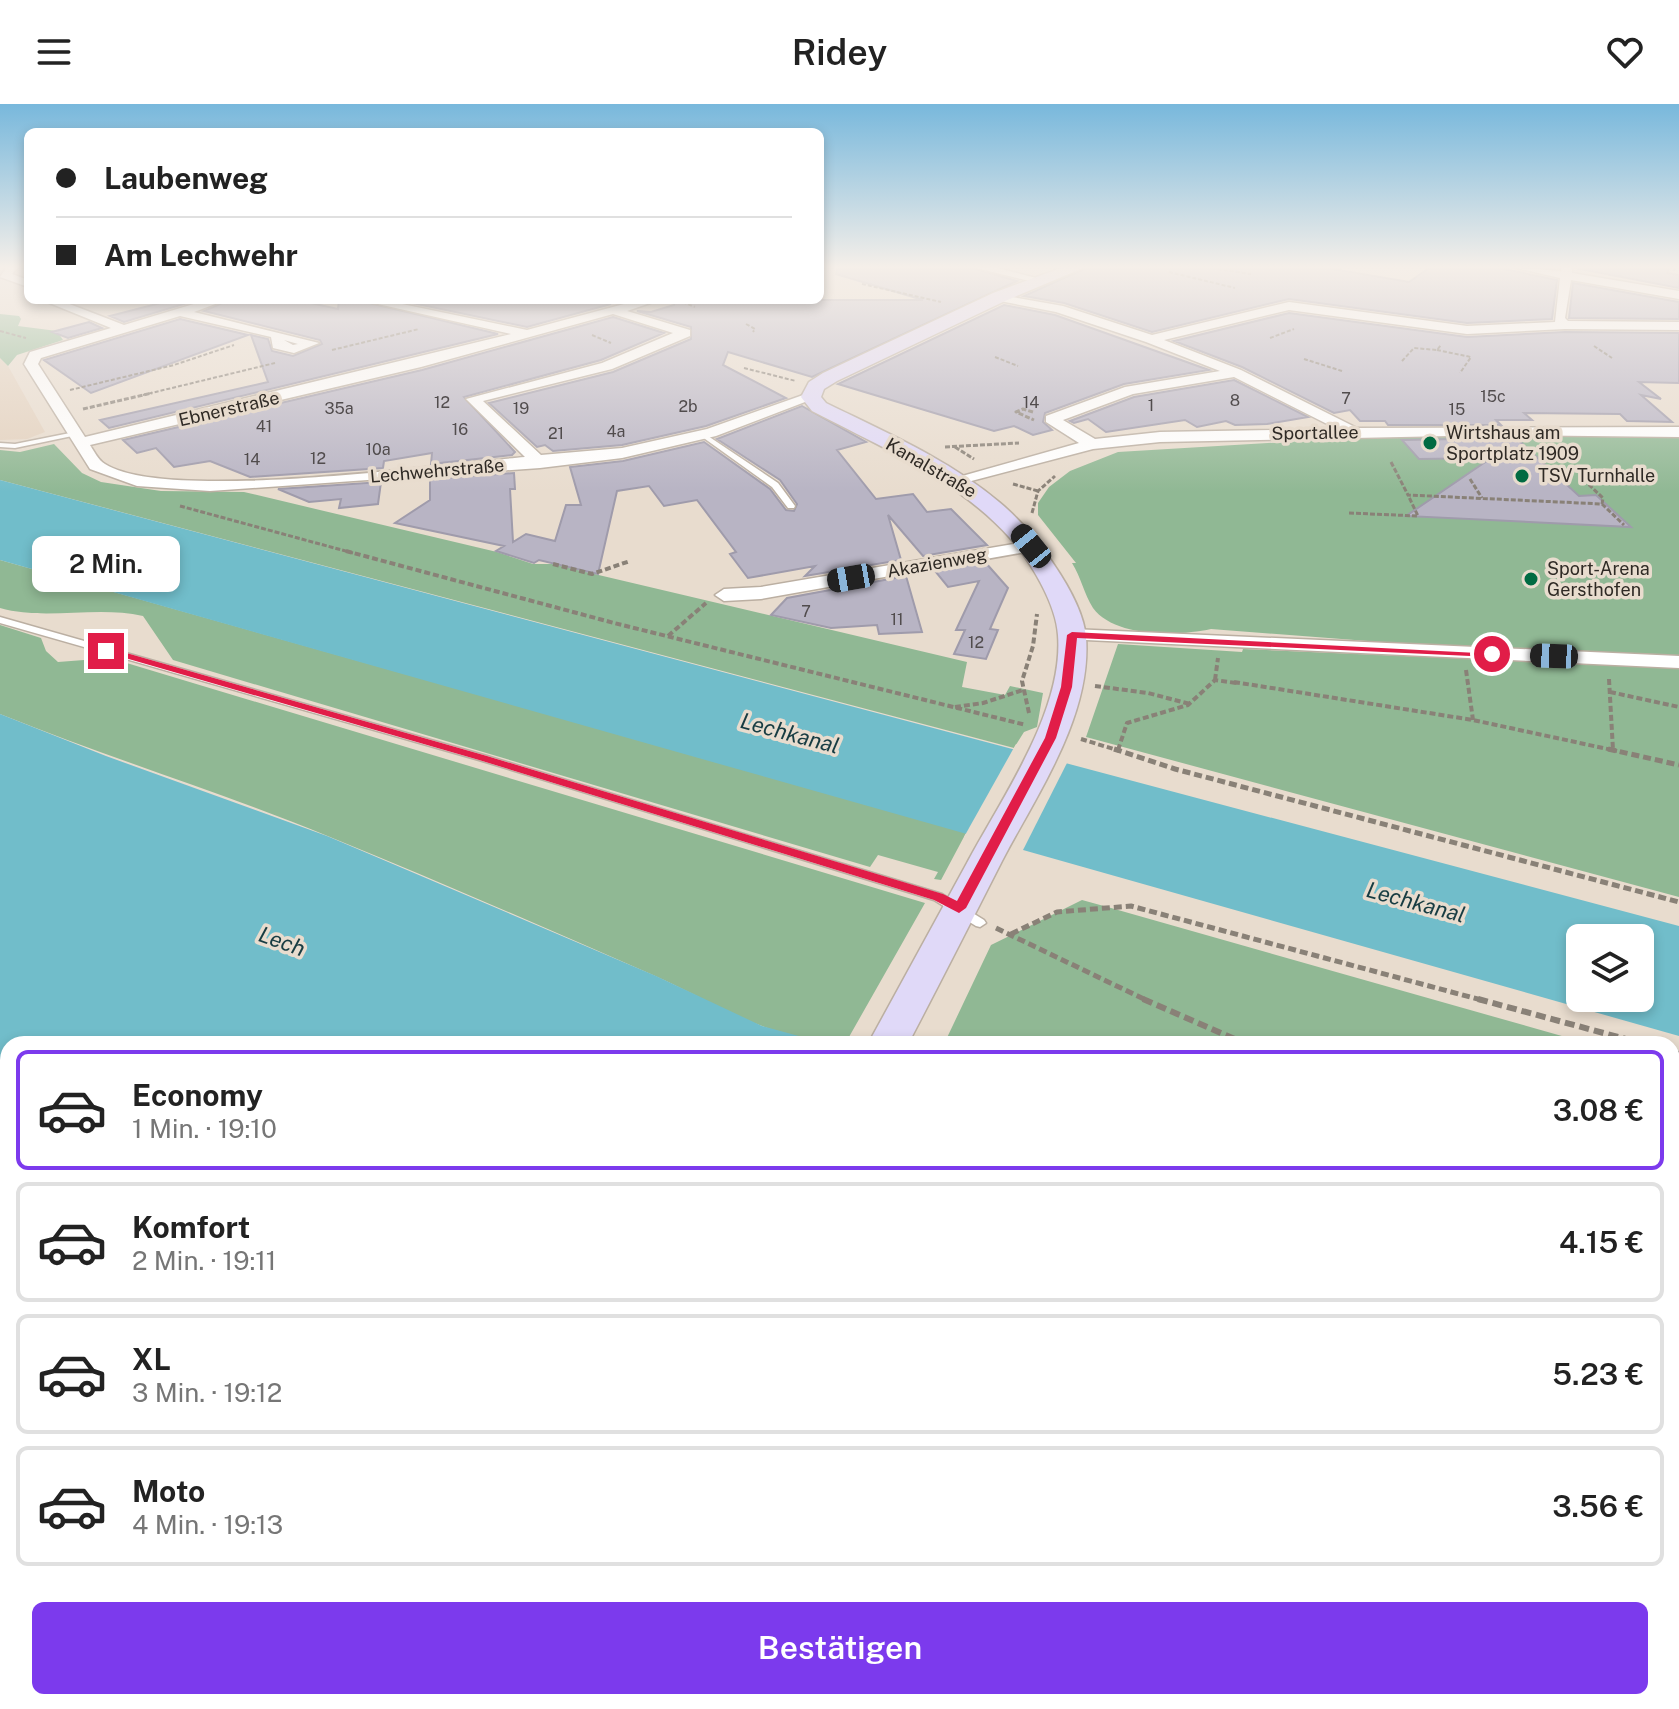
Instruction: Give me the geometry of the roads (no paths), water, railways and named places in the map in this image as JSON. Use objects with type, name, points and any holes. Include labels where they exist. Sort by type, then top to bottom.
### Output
[{"type":"main road","points":[[816,390],[908,343]]},
{"type":"main road","name":"Kanalstraße","points":[[816,390],[819,407],[956,480],[1035,535],[1072,635],[1067,687],[964,901],[892,1036]]},
{"type":"street","name":"Lechwehrstraße","points":[[76,343],[35,355],[31,364],[96,466],[112,474],[156,485],[296,482],[540,463],[622,453],[703,435],[816,390]]},
{"type":"street","name":"Ebnerstraße","points":[[78,438],[197,417],[500,343]]},
{"type":"street","points":[[540,463],[473,399],[607,366],[662,343]]},
{"type":"street","points":[[1161,343],[1236,373],[1356,432]]},
{"type":"street","points":[[1088,442],[1051,419],[1130,390],[1236,373]]},
{"type":"street","name":"Sportallee","points":[[956,480],[1088,442],[1230,433],[1679,432]]},
{"type":"street","name":"Akazienweg","points":[[724,595],[761,593],[1035,535]]},
{"type":"street","points":[[1072,635],[1679,662]]},
{"type":"lane","points":[[703,435],[775,485],[791,506]]},
{"type":"lane","points":[[0,445],[78,438]]},
{"type":"lane","points":[[0,620],[483,758],[964,901]]},
{"type":"water","name":"Lechkanal","points":[[0,480],[1679,926],[1679,1036],[1594,1012],[1654,1012],[1654,924],[1566,924],[1566,1004],[0,560]]},
{"type":"water","name":"Lech","points":[[0,714],[327,836],[656,976],[762,1026],[799,1036],[0,1036]]},
{"type":"place","name":"Wirtshaus am Sportplatz 1909","points":[[1430,443]]},
{"type":"place","name":"TSV Turnhalle","points":[[1522,476]]},
{"type":"place","name":"Sport-Arena Gersthofen","points":[[1531,579]]}]
